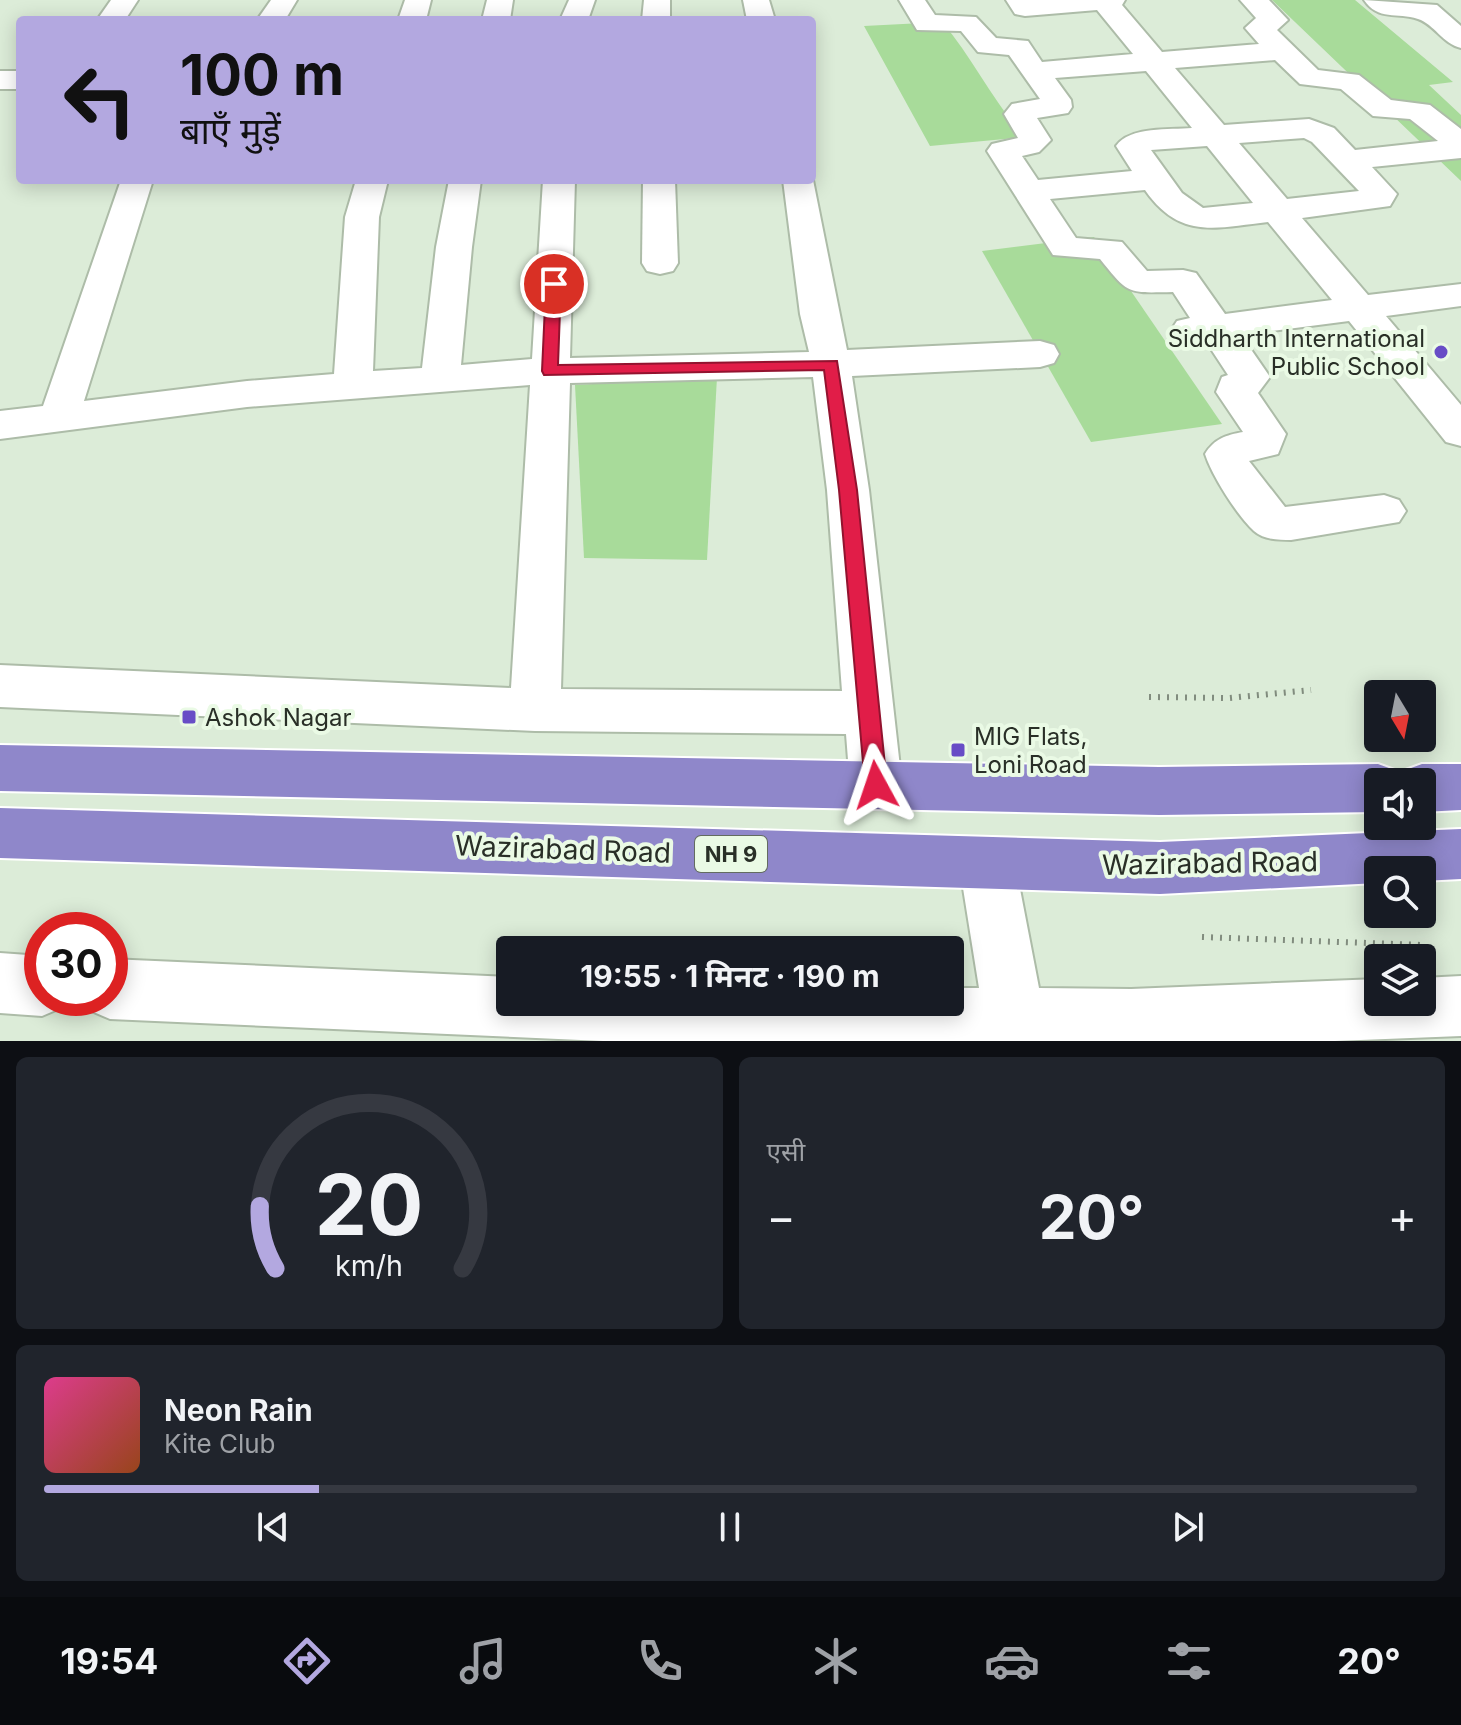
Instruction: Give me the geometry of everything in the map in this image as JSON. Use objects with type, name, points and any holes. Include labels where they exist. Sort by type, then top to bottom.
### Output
[{"type":"highway","points":[[0,768],[1159,791],[1364,788]]},
{"type":"highway","points":[[1436,788],[1461,787]]},
{"type":"highway","name":"Wazirabad Road","points":[[0,833],[1160,868],[1461,854]]},
{"type":"street","points":[[912,0],[927,24],[966,23],[988,46],[1018,47],[1056,100],[1057,107],[1023,110],[1019,114],[1035,140],[1028,145],[1003,151],[1065,248],[1110,249],[1137,282],[1183,281],[1201,329],[1250,377],[1247,383],[1236,386],[1236,392],[1265,434],[1263,444],[1235,448],[1226,454],[1230,467],[1269,519],[1277,524],[1291,524],[1384,511]]},
{"type":"street","points":[[1019,0],[1025,8],[1112,0]]},
{"type":"street","points":[[1103,0],[1461,432]]},
{"type":"street","points":[[1253,0],[1274,20],[1259,28],[1310,78],[1349,81],[1384,110],[1407,108],[1424,112],[1461,147]]},
{"type":"street","points":[[1377,0],[1391,9],[1422,8],[1458,47]]},
{"type":"street","points":[[1034,71],[1282,51]]},
{"type":"street","points":[[1181,177],[1189,217],[1202,219],[1272,204],[1339,189],[1290,140],[1136,143],[1132,146],[1181,177],[1218,203],[1272,204],[1378,199],[1380,194],[1323,135],[1309,128],[1220,140]]},
{"type":"street","points":[[1347,160],[1461,147]]},
{"type":"street","points":[[1028,191],[1181,177]]},
{"type":"street","points":[[59,417],[136,184]]},
{"type":"street","points":[[353,386],[362,217],[371,184]]},
{"type":"street","points":[[440,379],[454,247],[464,184]]},
{"type":"street","points":[[535,710],[559,184]]},
{"type":"street","points":[[659,184],[660,263]]},
{"type":"street","points":[[800,184],[819,314],[831,364],[848,490],[876,785]]},
{"type":"street","points":[[1201,329],[1461,295]]},
{"type":"street","points":[[0,425],[247,394],[550,371],[831,364],[1040,354]]},
{"type":"street","points":[[0,686],[535,710],[869,713]]},
{"type":"street","points":[[987,863],[1014,1018]]},
{"type":"street","points":[[0,983],[24,985]]},
{"type":"street","points":[[128,990],[739,1017],[1131,1019],[1409,1026],[1461,1006]]},
{"type":"path","points":[[1149,697],[1229,698],[1311,690]]},
{"type":"path","points":[[1202,937],[1395,944]]},
{"type":"green space","points":[[1272,0],[1355,0],[1453,82],[1429,85],[1461,115],[1461,181]]},
{"type":"green space","points":[[942,22],[1025,137],[930,146],[864,26]]},
{"type":"green space","points":[[1094,237],[1222,424],[1091,442],[982,251]]},
{"type":"green space","points":[[717,377],[707,560],[584,558],[575,385]]},
{"type":"place","name":"Siddharth International Public School","points":[[1441,352]]},
{"type":"place","name":"Ashok Nagar","points":[[189,717]]},
{"type":"place","name":"MIG Flats, Loni Road","points":[[958,750]]},
{"type":"route","points":[[554,284],[550,371],[831,364],[848,490],[876,785]]}]
